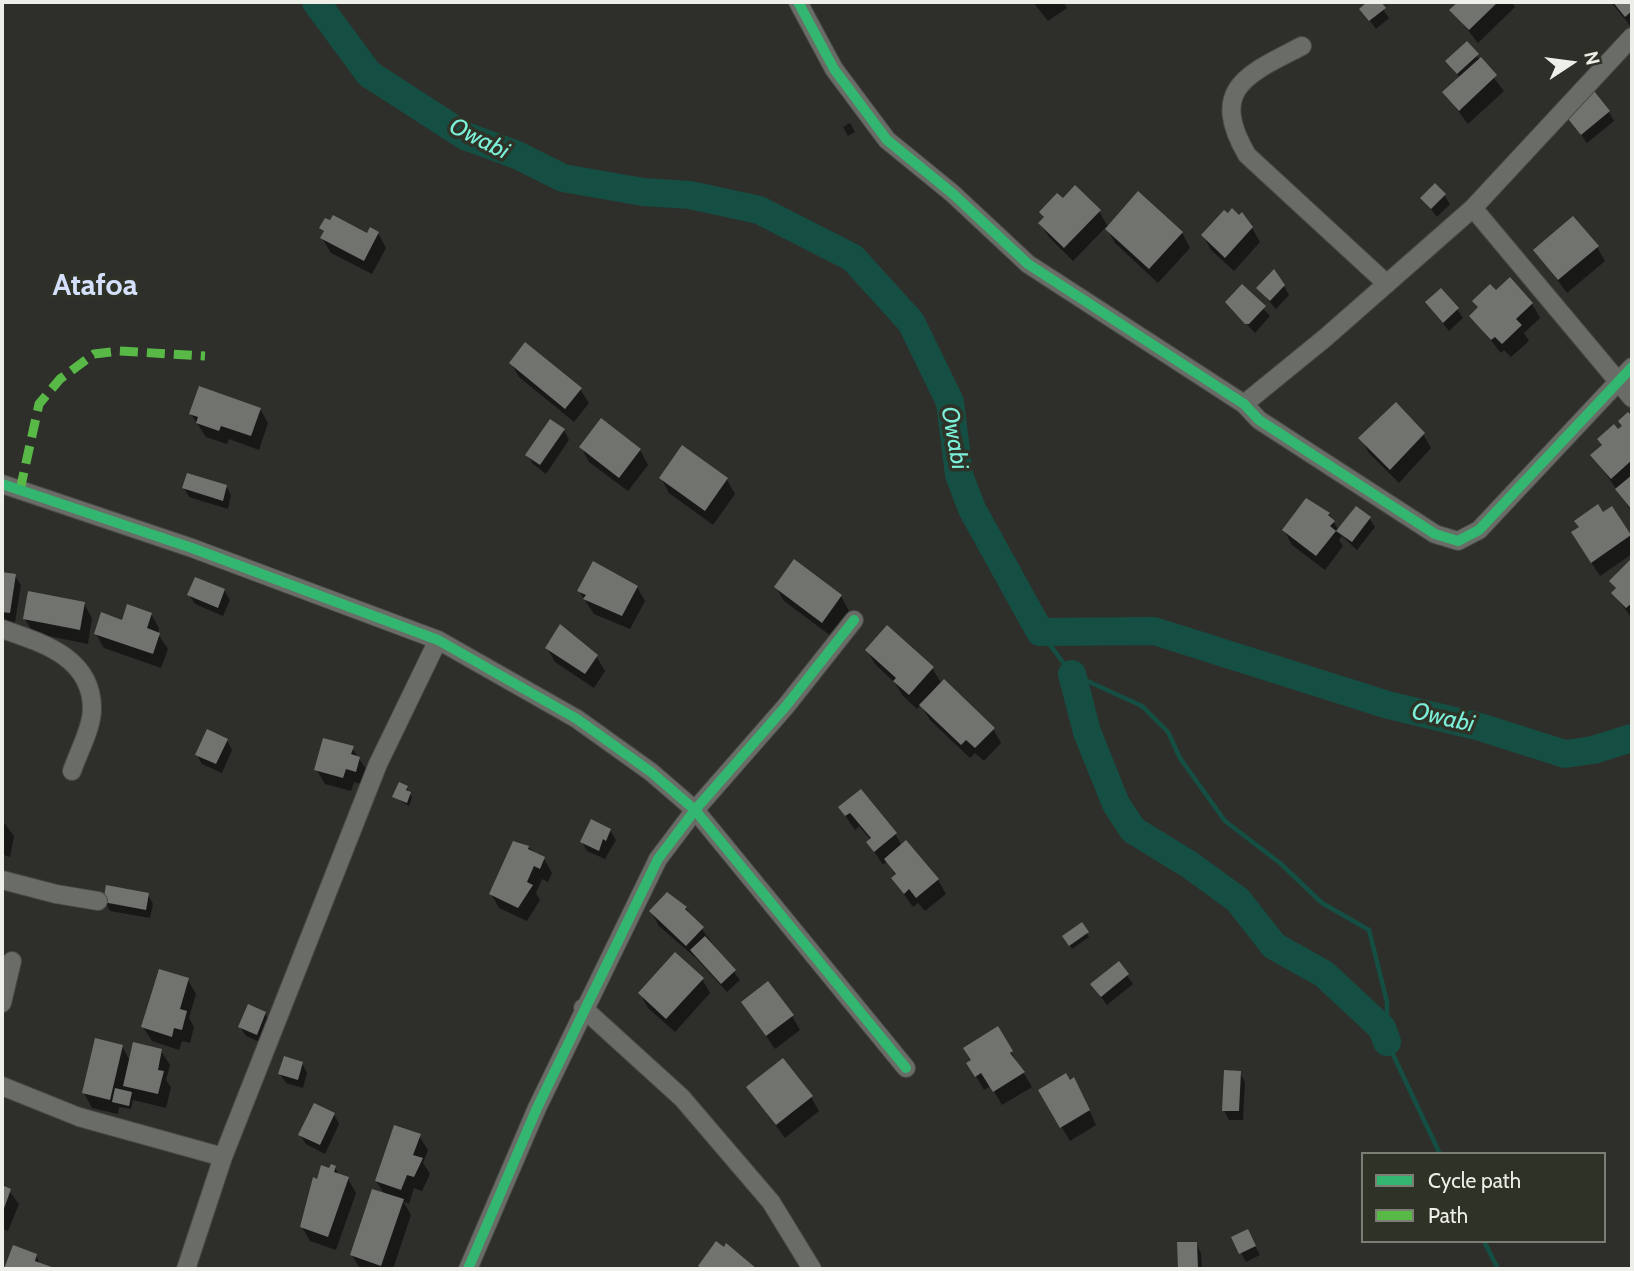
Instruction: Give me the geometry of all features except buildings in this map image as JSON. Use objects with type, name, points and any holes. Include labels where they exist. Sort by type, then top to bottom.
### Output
[{"type":"street","points":[[799,2],[835,69],[887,140],[952,193],[1028,264],[1244,404],[1259,420],[1435,534],[1458,541],[1479,530],[1619,384],[1632,367]]},
{"type":"street","points":[[1244,404],[1473,208],[1632,37]]},
{"type":"street","points":[[1302,46],[1241,81],[1232,105],[1232,129],[1247,155],[1387,284]]},
{"type":"street","points":[[1473,208],[1632,398]]},
{"type":"street","points":[[2,484],[192,548],[438,640],[577,719],[651,772],[695,810],[906,1068]]},
{"type":"street","points":[[468,1269],[583,1009],[657,859],[695,810],[786,706],[854,620]]},
{"type":"street","points":[[2,629],[45,644],[75,663],[88,683],[92,711],[72,771]]},
{"type":"street","points":[[186,1269],[223,1157],[379,764],[438,640]]},
{"type":"street","points":[[2,880],[44,892],[98,901]]},
{"type":"street","points":[[2,1003],[12,961]]},
{"type":"street","points":[[583,1009],[682,1098],[771,1202],[812,1269]]},
{"type":"street","points":[[2,1086],[92,1121],[223,1157]]},
{"type":"waterway","name":"Owabi","points":[[316,2],[369,74],[465,136],[517,155],[563,178],[643,192],[690,195],[759,210],[853,258],[911,322],[950,402],[959,475],[972,509],[1040,632],[1154,631],[1388,705],[1480,727],[1565,754],[1593,750],[1632,738]]},
{"type":"waterway","points":[[1040,632],[1072,674],[1142,706],[1168,732],[1180,758],[1225,821],[1280,863],[1322,903],[1369,930],[1387,1002],[1387,1042],[1439,1152]]},
{"type":"waterway","points":[[1072,674],[1087,732],[1116,804],[1133,830],[1190,865],[1238,900],[1274,946],[1324,974],[1382,1028],[1387,1042]]},
{"type":"waterway","points":[[1485,1243],[1498,1269]]},
{"type":"marked path","points":[[20,490],[39,404],[60,379],[94,354],[119,351],[205,356]]},
{"type":"cycle path","points":[[798,2],[834,69],[887,140],[952,193],[1028,264],[1244,404],[1259,420],[1435,534],[1458,541],[1479,530],[1632,367]]},
{"type":"cycle path","points":[[2,484],[192,548],[438,640],[577,719],[651,772],[695,810],[906,1068]]},
{"type":"cycle path","points":[[468,1269],[537,1108],[658,859],[695,810],[786,706],[854,620]]},
{"type":"district","name":"Atafoa","points":[[95,286]]}]
